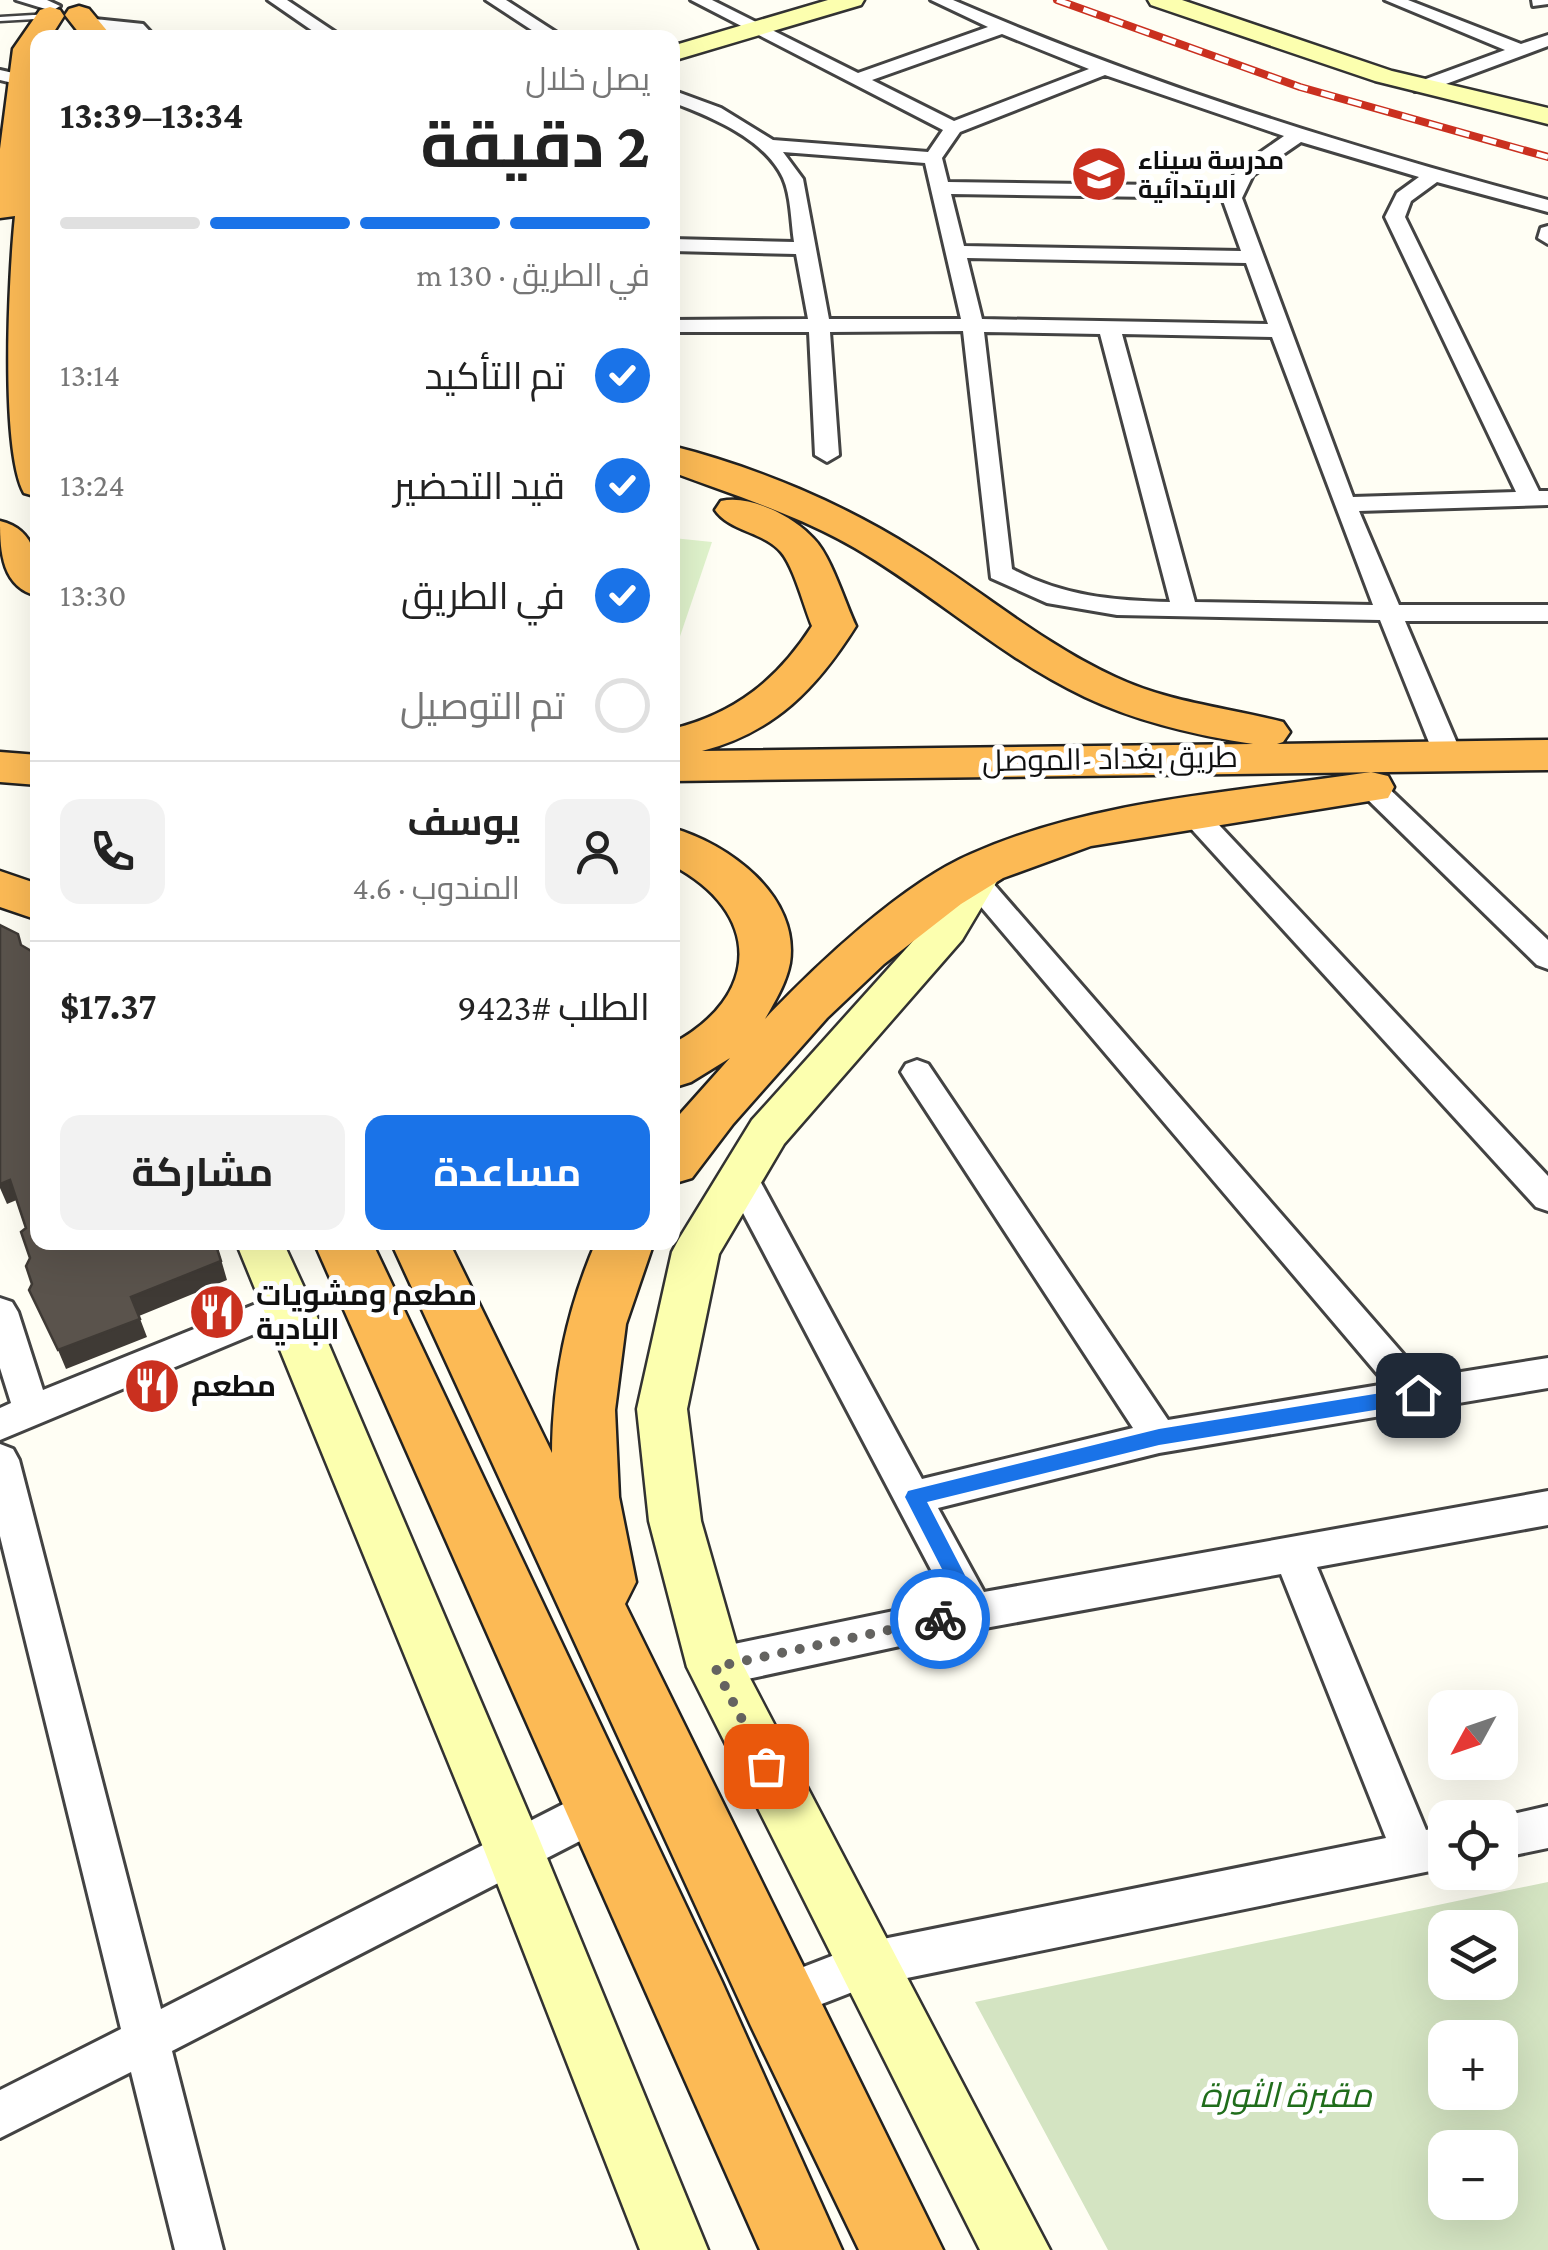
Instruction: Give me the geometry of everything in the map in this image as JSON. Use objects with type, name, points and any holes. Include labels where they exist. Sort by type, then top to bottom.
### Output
[{"type":"highway","points":[[30,48],[12,78],[23,287],[20,362],[30,449]]},
{"type":"highway","points":[[0,237],[19,173]]},
{"type":"highway","points":[[680,461],[820,514],[869,539],[1050,659],[1134,702],[1192,719],[1428,755]]},
{"type":"highway","points":[[680,487],[760,520],[799,546],[834,626],[808,670],[774,700],[733,726],[680,742]]},
{"type":"highway","points":[[0,533],[30,573]]},
{"type":"highway","name":"طريق بغداد -الموصل","points":[[680,766],[1548,754]]},
{"type":"highway","points":[[0,767],[30,769]]},
{"type":"highway","points":[[680,1153],[809,1004],[866,951],[944,892],[1084,831],[1370,787]]},
{"type":"highway","points":[[680,798],[1548,787]]},
{"type":"highway","points":[[0,795],[30,796]]},
{"type":"highway","points":[[680,849],[731,879],[750,901],[762,929],[766,954],[761,981],[746,1012],[719,1039],[680,1063]]},
{"type":"highway","points":[[0,888],[30,901]]},
{"type":"highway","points":[[347,1250],[600,1808],[696,2009],[801,2250]]},
{"type":"highway","points":[[424,1250],[778,1999],[902,2250]]},
{"type":"highway","points":[[623,1250],[595,1324],[584,1391],[584,1446],[601,1576],[638,1700]]},
{"type":"main road","points":[[680,52],[853,0]]},
{"type":"main road","points":[[1159,0],[1274,42],[1422,87],[1548,116]]},
{"type":"main road","points":[[980,874],[947,930],[768,1132],[741,1176],[696,1252],[662,1409],[675,1522],[715,1667],[1016,2250]]},
{"type":"main road","points":[[263,1250],[515,1852],[674,2250]]},
{"type":"street","points":[[276,0],[325,30]]},
{"type":"street","points":[[494,0],[544,30]]},
{"type":"street","points":[[700,0],[953,128]]},
{"type":"street","points":[[940,0],[1106,68],[1297,136],[1548,206]]},
{"type":"street","points":[[1393,0],[1520,50]]},
{"type":"street","points":[[65,17],[139,30]]},
{"type":"street","points":[[857,80],[1005,27]]},
{"type":"street","points":[[1422,87],[1548,40]]},
{"type":"street","points":[[1106,68],[953,128],[933,158],[973,325],[1000,574],[1037,593],[1105,608],[1388,614],[1548,612]]},
{"type":"street","points":[[680,97],[715,112],[768,145],[793,179],[819,324],[827,455]]},
{"type":"street","points":[[686,120],[715,112]]},
{"type":"street","points":[[1297,136],[1245,172],[1233,192],[1251,257],[1388,614],[1428,755]]},
{"type":"street","points":[[768,145],[933,158]]},
{"type":"street","points":[[1344,504],[1539,498],[1395,217],[1396,207],[1406,195],[1435,175]]},
{"type":"street","points":[[938,188],[1233,192]]},
{"type":"street","points":[[680,245],[808,248]]},
{"type":"street","points":[[958,252],[1251,257]]},
{"type":"street","points":[[680,326],[973,325],[1279,332]]},
{"type":"street","points":[[1110,330],[1184,608]]},
{"type":"street","points":[[1370,787],[1548,958]]},
{"type":"street","points":[[1195,816],[1548,1198]]},
{"type":"street","points":[[980,874],[1418,1395]]},
{"type":"street","points":[[917,1072],[1159,1437]]},
{"type":"street","points":[[741,1176],[974,1612]]},
{"type":"street","points":[[0,1312],[16,1417],[288,1305]]},
{"type":"street","points":[[915,1497],[1159,1437],[1548,1373]]},
{"type":"street","points":[[0,1460],[199,2250]]},
{"type":"street","points":[[715,1667],[974,1612],[1548,1508]]},
{"type":"street","points":[[1292,1554],[1428,1846]]},
{"type":"street","points":[[0,2114],[600,1808]]},
{"type":"street","points":[[1518,1833],[1548,1826]]},
{"type":"street","points":[[778,1999],[868,1964],[1428,1850]]},
{"type":"lane","points":[[0,20],[65,17]]},
{"type":"green space","points":[[680,539],[712,542],[680,636]]},
{"type":"green space","name":"مقبرة الثورة","points":[[1548,1882],[1548,2250],[1108,2250],[975,2002]]},
{"type":"building","points":[[0,925],[18,934],[21,945],[30,950],[30,1250],[218,1250],[221,1261],[131,1297],[140,1319],[58,1350],[29,1290],[32,1284],[26,1266],[30,1258],[21,1232],[26,1228],[10,1180],[0,1184]]},
{"type":"railway","points":[[1057,0],[1300,87],[1548,157]]},
{"type":"way so far","points":[[766,1766],[715,1667],[940,1619]]},
{"type":"place","name":"مدرسة سيناء الابتدائية","points":[[1099,174]]},
{"type":"place","name":"مطعم ومشويات البادية","points":[[217,1312]]},
{"type":"place","name":"مطعم","points":[[152,1386]]},
{"type":"route","points":[[940,1619],[974,1612],[915,1497],[1159,1437],[1418,1395]]}]
